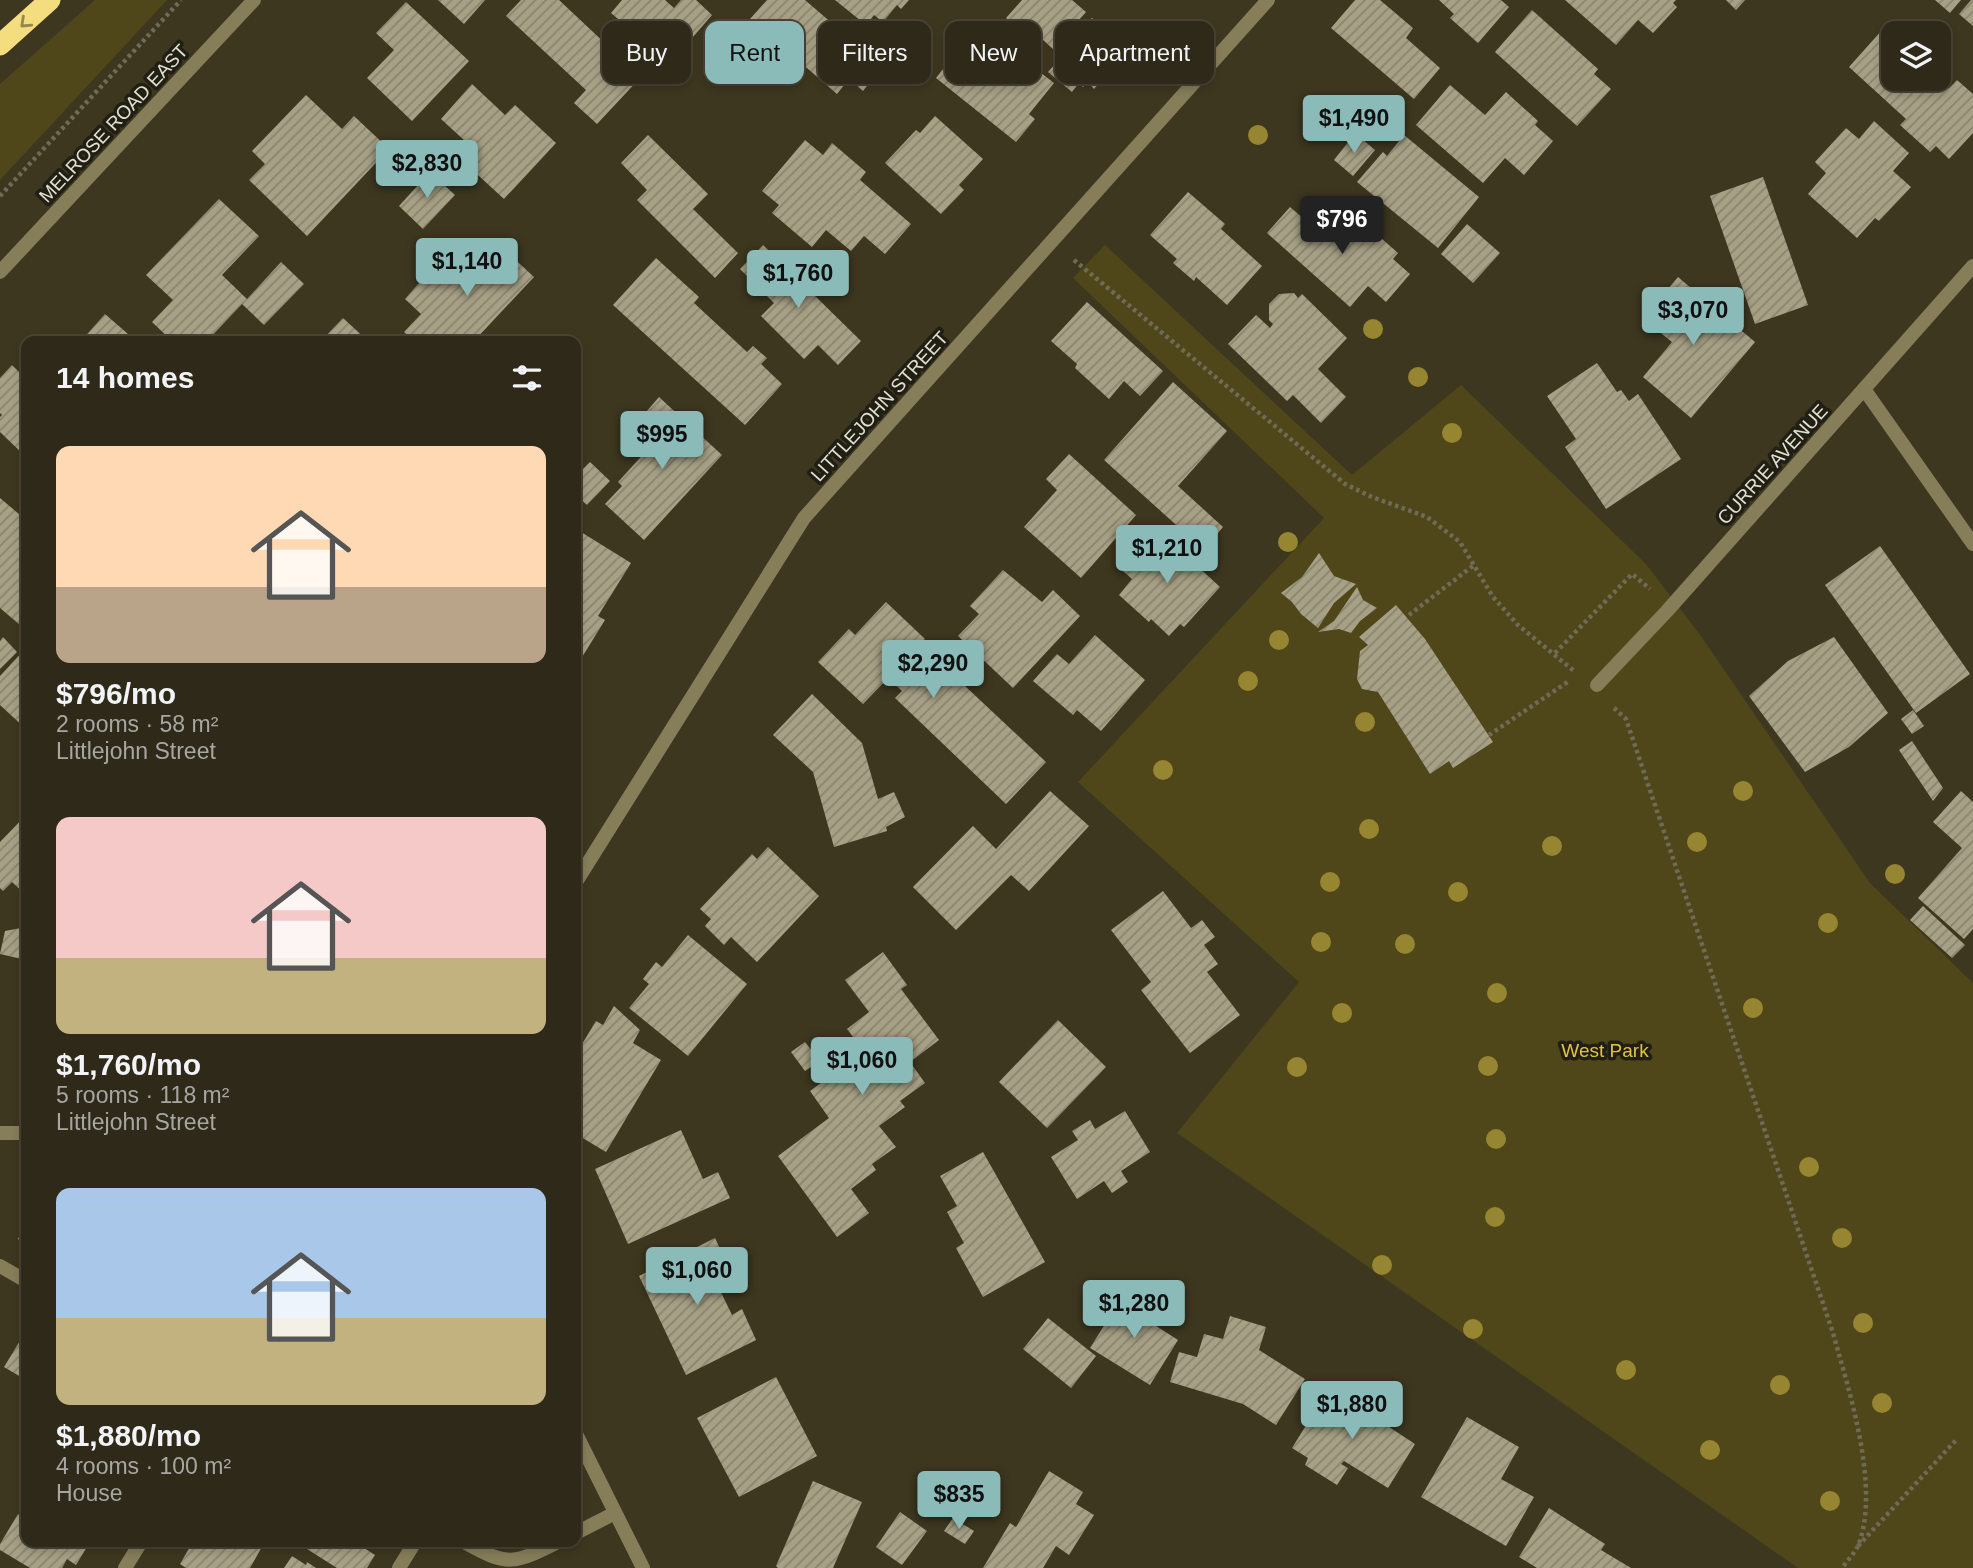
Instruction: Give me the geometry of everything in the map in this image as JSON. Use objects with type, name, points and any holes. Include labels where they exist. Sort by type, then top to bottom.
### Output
[{"type":"highway","points":[[0,45],[50,0]]},
{"type":"street","name":"MELROSE ROAD EAST","points":[[0,272],[254,0]]},
{"type":"street","name":"LITTLEJOHN STREET","points":[[581,874],[804,518],[1268,0]]},
{"type":"street","name":"CURRIE AVENUE","points":[[1597,685],[1667,611],[1973,266]]},
{"type":"street","points":[[1864,389],[1973,544]]},
{"type":"street","points":[[0,1133],[21,1133]]},
{"type":"street","points":[[0,1266],[21,1278]]},
{"type":"street","points":[[581,1444],[643,1568]]},
{"type":"street","points":[[581,1530],[615,1513]]},
{"type":"street","points":[[125,1568],[138,1547]]},
{"type":"street","points":[[400,1568],[412,1547]]},
{"type":"street","points":[[473,1547],[494,1558],[516,1561],[547,1547]]},
{"type":"path","points":[[0,196],[181,0]]},
{"type":"path","points":[[1074,260],[1345,484],[1427,517],[1460,542],[1493,597],[1518,625],[1555,653],[1578,675],[1489,735]]},
{"type":"path","points":[[1409,615],[1474,565]]},
{"type":"path","points":[[1555,653],[1632,574],[1651,590]]},
{"type":"path","points":[[1610,704],[1626,719],[1833,1333],[1862,1448],[1866,1507],[1857,1547]]},
{"type":"path","points":[[1842,1568],[1857,1547],[1956,1439]]},
{"type":"green space","points":[[95,0],[167,0],[0,180],[0,84]]},
{"type":"green space","name":"West Park","points":[[1105,245],[1352,475],[1461,385],[1646,564],[1701,636],[1870,883],[1973,983],[1973,1568],[1798,1568],[1177,1133],[1299,982],[1078,782],[1324,518],[1073,278]]},
{"type":"building","points":[[438,0],[485,0],[464,24]]},
{"type":"building","points":[[521,0],[559,0],[602,40],[602,84],[634,84],[597,124],[574,103],[586,90],[506,16]]},
{"type":"building","points":[[622,0],[665,0],[674,8],[681,0],[696,0],[712,15],[691,39],[691,21],[620,21],[611,13]]},
{"type":"building","points":[[767,0],[805,0],[829,21],[818,21],[818,78],[804,66],[804,21],[750,19]]},
{"type":"building","points":[[835,0],[909,0],[901,9],[897,5],[884,21],[874,15],[869,21],[861,21]]},
{"type":"building","points":[[1022,0],[1072,0],[1086,12],[1078,21],[1055,21],[1053,49],[1041,38],[1041,21],[1009,21],[1006,18]]},
{"type":"building","points":[[1355,0],[1380,0],[1413,28],[1406,38],[1440,68],[1414,99],[1331,28]]},
{"type":"building","points":[[1439,0],[1501,0],[1509,7],[1478,43],[1450,18],[1454,14]]},
{"type":"building","points":[[1565,0],[1676,0],[1673,3],[1677,7],[1653,33],[1638,20],[1616,45]]},
{"type":"building","points":[[1726,0],[1745,0],[1736,10]]},
{"type":"building","points":[[1935,0],[1961,0],[1950,13]]},
{"type":"building","points":[[1973,0],[1973,26],[1959,14]]},
{"type":"building","points":[[406,2],[469,61],[412,121],[367,78],[394,50],[376,33]]},
{"type":"building","points":[[1532,10],[1598,69],[1594,74],[1611,89],[1577,126],[1495,52]]},
{"type":"building","points":[[1881,31],[1881,91],[1951,91],[1951,86],[1957,80],[1973,94],[1973,133],[1949,159],[1936,146],[1930,152],[1900,125],[1906,119],[1849,67]]},
{"type":"building","points":[[1055,64],[1055,78],[1048,72]]},
{"type":"building","points":[[945,67],[945,84],[1041,84],[1041,73],[1054,83],[1029,114],[1035,119],[1016,142],[936,78]]},
{"type":"building","points":[[472,84],[505,115],[515,105],[556,143],[504,199],[467,165],[478,153],[441,119]]},
{"type":"building","points":[[825,84],[845,84],[837,94]]},
{"type":"building","points":[[855,84],[869,84],[863,91]]},
{"type":"building","points":[[1062,84],[1078,84],[1072,92]]},
{"type":"building","points":[[1450,85],[1485,115],[1506,92],[1538,121],[1535,125],[1553,141],[1524,175],[1505,158],[1483,183],[1416,125]]},
{"type":"building","points":[[306,95],[342,129],[354,116],[389,149],[307,236],[249,180],[265,164],[252,151]]},
{"type":"building","points":[[935,116],[983,159],[959,185],[964,190],[941,214],[885,163],[916,130],[920,133]]},
{"type":"building","points":[[1874,121],[1909,153],[1893,171],[1911,187],[1879,221],[1875,218],[1857,238],[1808,194],[1826,173],[1815,162],[1846,128],[1859,139]]},
{"type":"building","points":[[1355,133],[1375,150],[1353,176],[1334,160]]},
{"type":"building","points":[[648,135],[708,194],[693,209],[738,253],[715,278],[637,200],[647,190],[621,163]]},
{"type":"building","points":[[1404,135],[1479,197],[1438,248],[1357,182],[1383,152],[1387,156]]},
{"type":"building","points":[[805,140],[823,155],[832,143],[866,172],[860,180],[911,224],[885,254],[864,236],[851,251],[826,230],[812,247],[772,213],[779,205],[762,191]]},
{"type":"building","points":[[430,172],[455,195],[423,229],[399,206]]},
{"type":"building","points":[[1763,177],[1808,305],[1755,324],[1710,196]]},
{"type":"building","points":[[1188,192],[1225,224],[1221,229],[1262,266],[1227,305],[1196,277],[1194,281],[1173,263],[1177,259],[1150,235]]},
{"type":"building","points":[[219,199],[259,236],[222,275],[247,299],[281,262],[304,284],[264,325],[242,304],[212,336],[167,336],[152,322],[173,300],[146,275]]},
{"type":"building","points":[[1290,207],[1324,236],[1348,209],[1398,253],[1393,259],[1410,274],[1386,302],[1368,286],[1350,307],[1267,233]]},
{"type":"building","points":[[1467,224],[1500,253],[1473,283],[1441,254]]},
{"type":"building","points":[[493,239],[534,277],[479,336],[408,336],[404,332],[421,314],[405,299],[433,267],[452,284]]},
{"type":"building","points":[[763,245],[861,341],[838,365],[818,345],[804,359],[761,316],[774,303],[740,269]]},
{"type":"building","points":[[656,258],[699,297],[694,303],[747,352],[753,346],[767,358],[761,364],[782,384],[745,425],[613,305]]},
{"type":"building","points":[[1678,277],[1755,342],[1691,418],[1643,377],[1672,342],[1643,319]]},
{"type":"building","points":[[1294,293],[1298,298],[1302,294],[1347,338],[1318,369],[1346,397],[1321,423],[1293,395],[1287,401],[1228,344],[1256,315],[1270,328],[1273,324],[1269,320],[1269,304],[1279,294]]},
{"type":"building","points":[[1087,302],[1163,371],[1140,396],[1124,381],[1109,399],[1075,368],[1077,364],[1051,341]]},
{"type":"building","points":[[105,314],[130,336],[85,336]]},
{"type":"building","points":[[343,318],[363,336],[326,336]]},
{"type":"building","points":[[1597,363],[1617,392],[1621,390],[1629,401],[1638,394],[1681,459],[1606,509],[1565,447],[1576,439],[1547,396]]},
{"type":"building","points":[[12,365],[21,374],[21,452],[0,432],[0,378]]},
{"type":"building","points":[[1173,382],[1227,431],[1178,486],[1223,527],[1204,550],[1104,460]]},
{"type":"building","points":[[659,397],[722,455],[644,540],[605,504],[622,486],[618,482],[659,437],[640,419]]},
{"type":"building","points":[[1069,454],[1136,515],[1081,578],[1024,527],[1057,490],[1046,479]]},
{"type":"building","points":[[590,462],[610,481],[587,505],[581,500],[581,471]]},
{"type":"building","points":[[0,498],[21,516],[21,626],[0,608]]},
{"type":"building","points":[[1159,531],[1220,587],[1184,627],[1180,624],[1169,636],[1119,595],[1132,579],[1123,571]]},
{"type":"building","points":[[581,532],[631,563],[598,616],[605,620],[581,659]]},
{"type":"building","points":[[1880,546],[1970,674],[1916,713],[1825,585]]},
{"type":"building","points":[[1319,553],[1334,576],[1356,584],[1334,603],[1318,628],[1281,593],[1302,577]]},
{"type":"building","points":[[1003,570],[1042,602],[1053,590],[1080,616],[1013,688],[958,636],[979,614],[970,606]]},
{"type":"building","points":[[1357,587],[1363,600],[1377,608],[1360,621],[1351,633],[1339,629],[1318,632],[1334,621]]},
{"type":"building","points":[[886,602],[925,639],[915,650],[928,662],[933,656],[1046,762],[1006,804],[895,698],[902,691],[888,678],[863,704],[818,662],[849,629],[855,635]]},
{"type":"building","points":[[1396,605],[1425,639],[1493,742],[1453,768],[1449,761],[1430,774],[1378,692],[1362,689],[1357,679],[1360,651],[1368,645],[1359,637]]},
{"type":"building","points":[[1095,635],[1145,680],[1101,731],[1077,710],[1073,715],[1033,681],[1057,654],[1069,664]]},
{"type":"building","points":[[3,637],[17,652],[0,669],[0,641]]},
{"type":"building","points":[[1834,637],[1888,713],[1849,747],[1805,772],[1749,696],[1788,661]]},
{"type":"building","points":[[21,653],[21,724],[0,705],[0,676]]},
{"type":"building","points":[[812,694],[862,743],[878,799],[894,792],[905,817],[886,827],[887,831],[834,847],[813,772],[773,735]]},
{"type":"building","points":[[1913,710],[1924,726],[1912,734],[1901,719]]},
{"type":"building","points":[[1912,741],[1943,788],[1933,801],[1899,750]]},
{"type":"building","points":[[1050,791],[1089,826],[1029,891],[1011,875],[956,930],[913,887],[973,826],[996,849]]},
{"type":"building","points":[[1961,791],[1973,802],[1973,929],[1964,939],[1918,898],[1962,848],[1933,822]]},
{"type":"building","points":[[21,820],[21,890],[12,882],[3,891],[0,888],[0,842]]},
{"type":"building","points":[[768,847],[819,896],[757,962],[731,937],[724,945],[705,926],[711,919],[700,909],[752,854],[757,859]]},
{"type":"building","points":[[1163,891],[1191,928],[1202,920],[1215,937],[1204,945],[1218,964],[1207,972],[1240,1015],[1190,1053],[1141,990],[1151,982],[1111,930]]},
{"type":"building","points":[[1923,906],[1965,945],[1952,958],[1910,920]]},
{"type":"building","points":[[21,928],[21,959],[0,954],[5,931]]},
{"type":"building","points":[[688,935],[747,984],[688,1056],[629,1008],[649,984],[643,979],[656,962],[662,967]]},
{"type":"building","points":[[883,952],[907,985],[901,989],[939,1040],[910,1062],[925,1083],[900,1101],[905,1107],[879,1126],[896,1147],[872,1164],[876,1170],[851,1189],[869,1213],[837,1237],[778,1156],[829,1118],[810,1091],[864,1051],[847,1029],[869,1012],[845,980]]},
{"type":"building","points":[[614,1006],[640,1030],[633,1043],[661,1060],[606,1152],[581,1137],[581,1046],[596,1021],[603,1025]]},
{"type":"building","points":[[1058,1020],[1106,1067],[1047,1128],[999,1082]]},
{"type":"building","points":[[805,1042],[820,1061],[805,1071],[791,1052]]},
{"type":"building","points":[[1125,1111],[1150,1152],[1121,1171],[1128,1182],[1112,1193],[1104,1181],[1077,1199],[1051,1157],[1078,1140],[1072,1131],[1090,1120],[1095,1129]]},
{"type":"building","points":[[681,1130],[703,1179],[718,1172],[730,1198],[628,1244],[595,1169]]},
{"type":"building","points":[[983,1152],[1045,1262],[983,1297],[956,1248],[964,1243],[947,1212],[957,1206],[940,1176]]},
{"type":"building","points":[[715,1238],[732,1274],[716,1282],[732,1315],[742,1309],[756,1340],[686,1375],[639,1276]]},
{"type":"building","points":[[1127,1289],[1150,1303],[1142,1317],[1178,1340],[1150,1385],[1090,1348]]},
{"type":"building","points":[[1230,1316],[1266,1327],[1259,1350],[1305,1379],[1276,1425],[1243,1404],[1170,1382],[1179,1352],[1197,1357],[1204,1334],[1223,1339]]},
{"type":"building","points":[[1048,1318],[1096,1356],[1071,1388],[1023,1349]]},
{"type":"building","points":[[21,1339],[21,1377],[4,1367]]},
{"type":"building","points":[[776,1377],[817,1456],[739,1497],[697,1418]]},
{"type":"building","points":[[1328,1390],[1362,1410],[1368,1399],[1390,1412],[1383,1423],[1415,1444],[1388,1488],[1344,1461],[1341,1464],[1348,1468],[1337,1485],[1305,1465],[1308,1458],[1292,1448]]},
{"type":"building","points":[[1467,1417],[1519,1447],[1501,1479],[1534,1497],[1506,1546],[1421,1497]]},
{"type":"building","points":[[1049,1471],[1083,1492],[1076,1504],[1094,1515],[1069,1555],[1056,1546],[1043,1568],[983,1568],[1010,1523],[1016,1527]]},
{"type":"building","points":[[813,1481],[862,1502],[833,1568],[778,1568],[776,1566]]},
{"type":"building","points":[[1549,1508],[1605,1544],[1601,1550],[1631,1568],[1537,1568],[1519,1557]]},
{"type":"building","points":[[900,1512],[927,1531],[902,1565],[876,1547]]},
{"type":"building","points":[[18,1514],[21,1516],[21,1547],[87,1547],[76,1565],[67,1559],[62,1568],[30,1568],[0,1550],[0,1544]]},
{"type":"building","points":[[953,1518],[974,1531],[965,1544],[944,1531]]},
{"type":"building","points":[[190,1547],[262,1547],[250,1568],[186,1568],[180,1564]]},
{"type":"building","points":[[304,1547],[363,1547],[375,1555],[367,1568],[337,1568]]},
{"type":"building","points":[[292,1556],[306,1565],[307,1562],[316,1568],[284,1568]]}]
